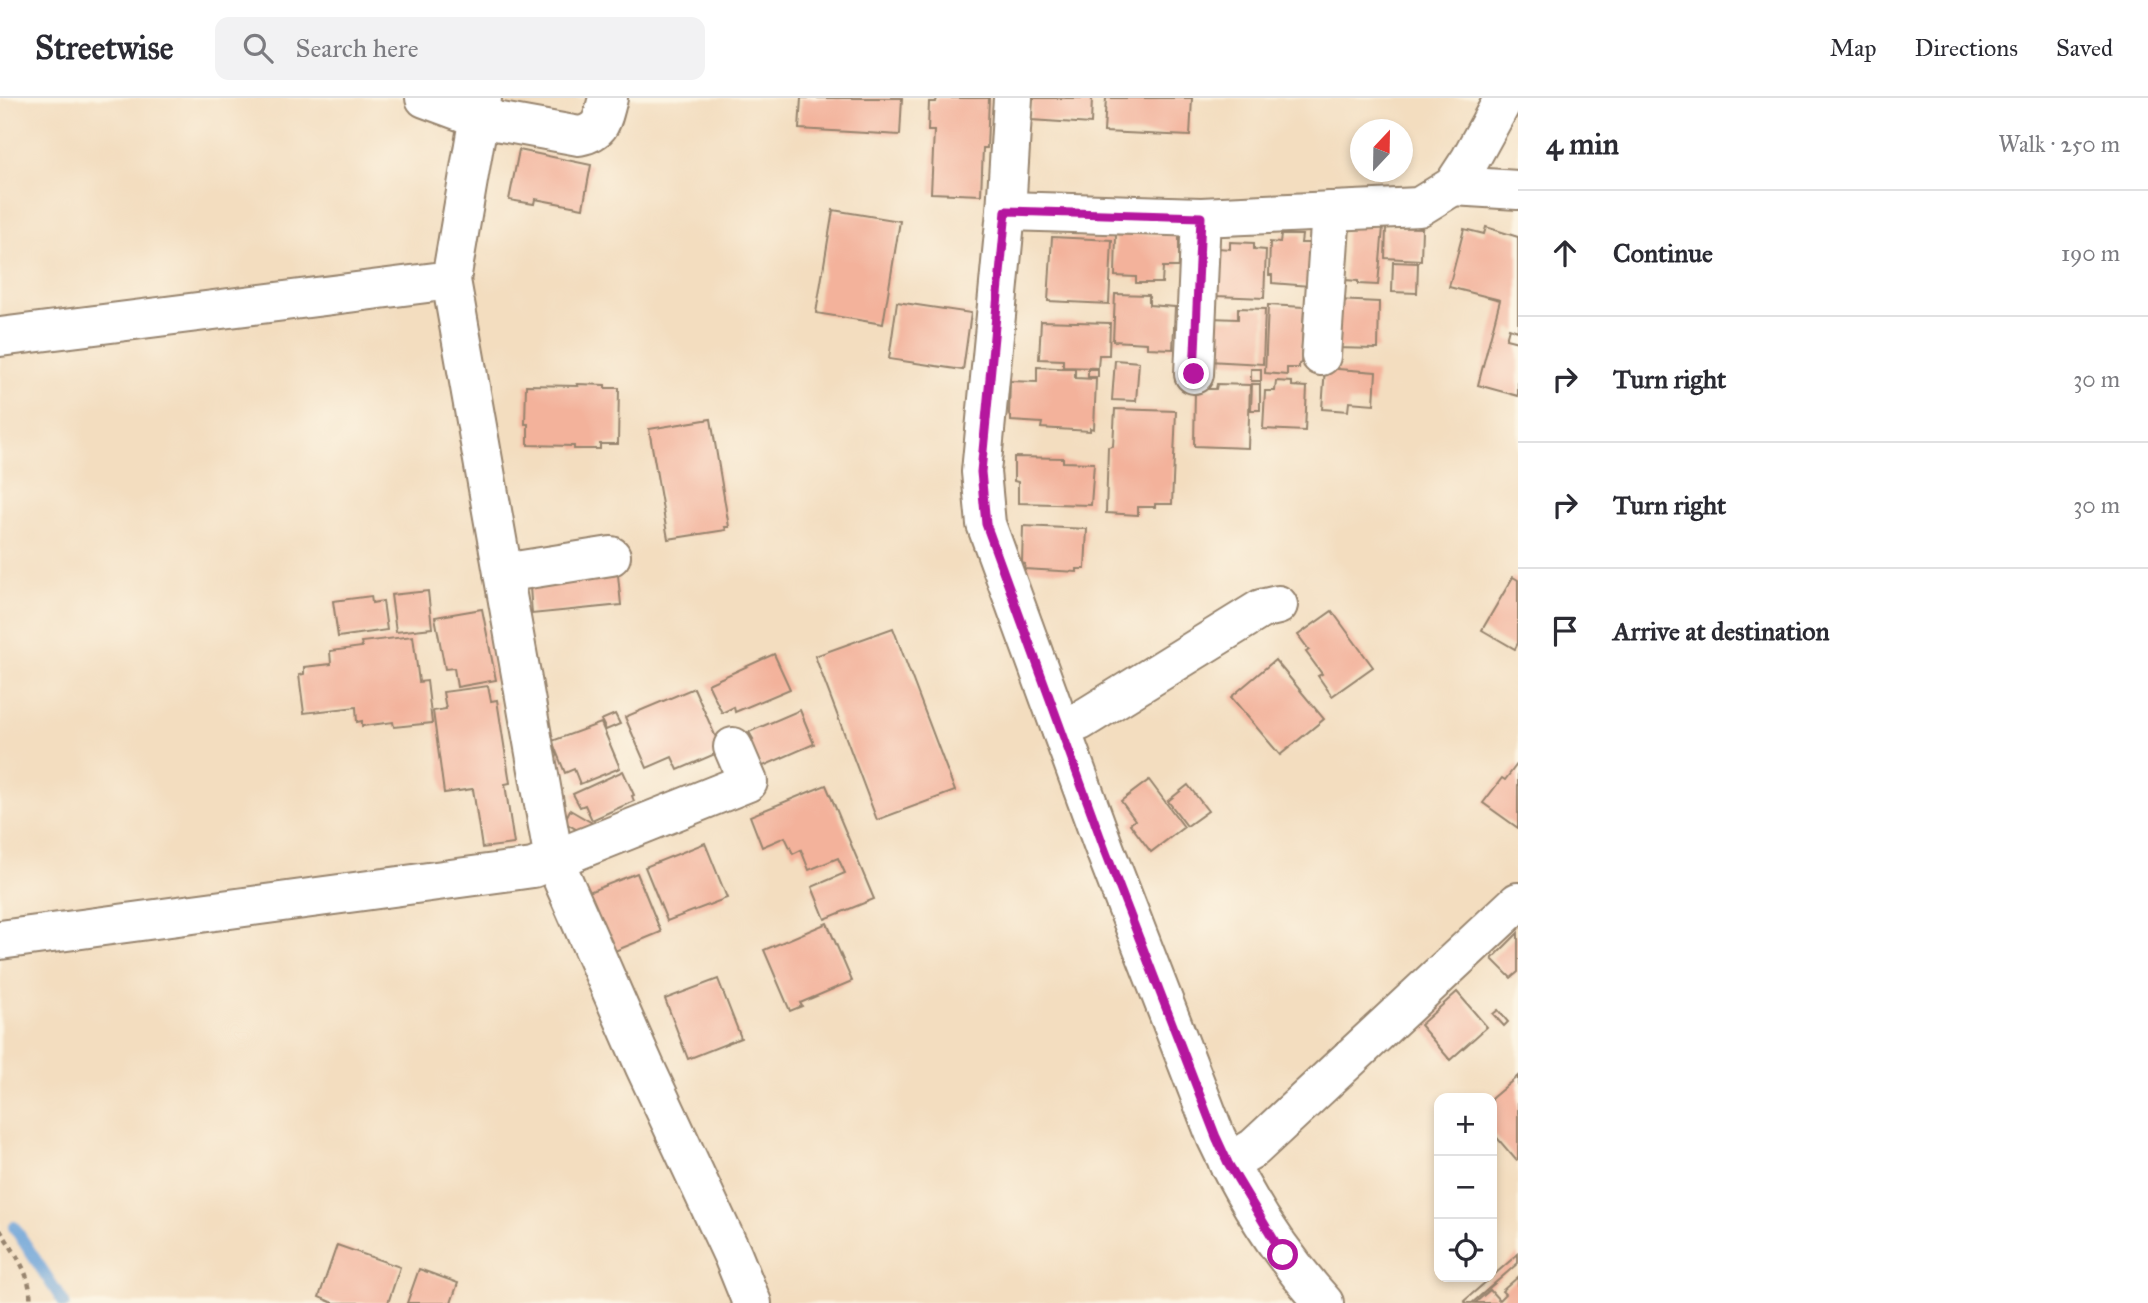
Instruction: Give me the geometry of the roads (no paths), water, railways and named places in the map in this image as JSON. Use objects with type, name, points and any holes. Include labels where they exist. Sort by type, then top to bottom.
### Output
[{"type":"street","points":[[425,98],[480,108],[579,136],[591,134],[600,126],[608,98]]},
{"type":"street","points":[[1013,98],[1006,211],[981,472],[986,524],[1211,1124],[1228,1163],[1283,1255],[1324,1303]]},
{"type":"street","points":[[1006,211],[1201,217],[1419,207],[1453,186],[1504,98]]},
{"type":"street","points":[[480,108],[451,280],[554,860],[752,1303]]},
{"type":"street","points":[[1453,186],[1518,190]]},
{"type":"street","points":[[1321,356],[1331,211]]},
{"type":"street","points":[[1194,374],[1201,217]]},
{"type":"street","points":[[0,337],[451,280]]},
{"type":"street","points":[[503,573],[611,556]]},
{"type":"street","points":[[1061,729],[1080,721],[1261,609],[1278,605]]},
{"type":"street","points":[[0,940],[533,868],[748,782],[733,747]]},
{"type":"street","points":[[1228,1163],[1254,1147],[1518,902]]},
{"type":"waterway","points":[[14,1227],[64,1303]]}]
